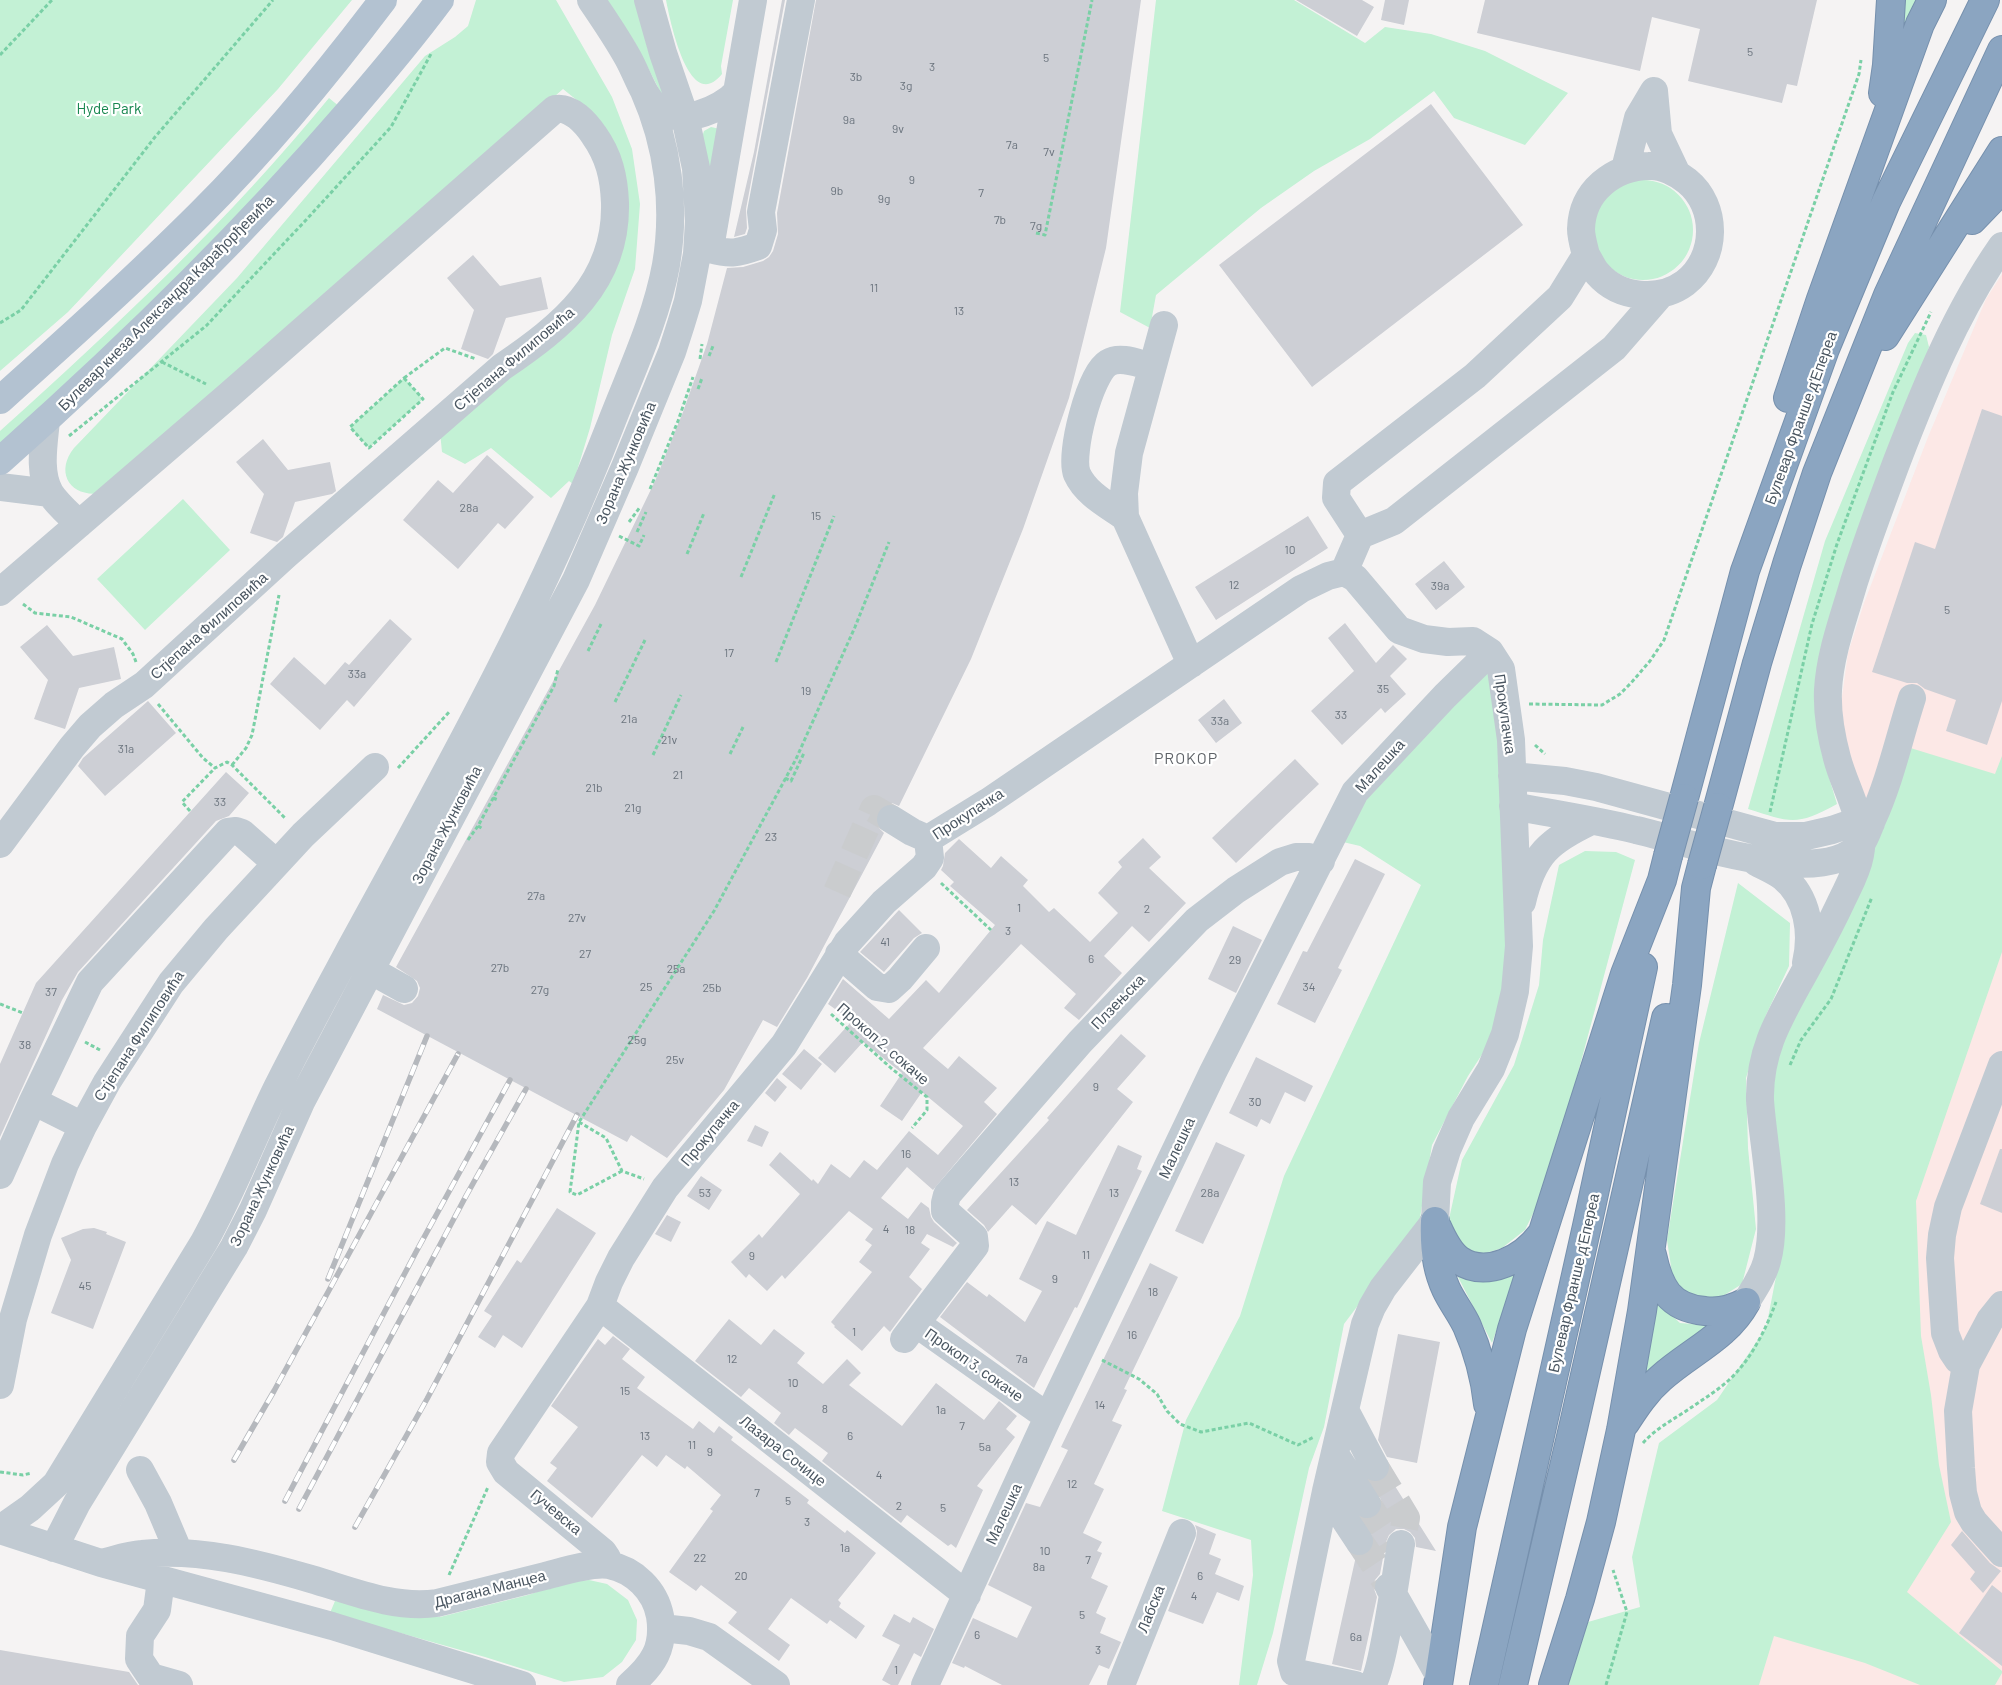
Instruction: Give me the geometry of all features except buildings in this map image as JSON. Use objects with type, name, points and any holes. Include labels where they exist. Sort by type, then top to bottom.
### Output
[{"type":"highway","points":[[1872,160],[1887,65],[1891,0]]},
{"type":"highway","points":[[1745,571],[1773,444],[1821,299],[1920,24],[1932,0]]},
{"type":"highway","name":"Булевар Франше д'Епереа","points":[[1484,1685],[1588,1226],[1665,868],[1745,571],[1826,348],[1886,202],[1985,0]]},
{"type":"highway","name":"Булевар Франше д'Епереа","points":[[1513,1685],[1577,1415],[1699,876],[1757,663],[1817,474],[1849,392],[1888,295],[2002,50]]},
{"type":"highway","points":[[1849,392],[2002,151]]},
{"type":"highway","points":[[1932,261],[2002,189]]},
{"type":"highway","points":[[1438,1680],[1462,1527],[1512,1329],[1625,974],[1665,868]]},
{"type":"highway","points":[[1553,1685],[1580,1599],[1601,1522],[1621,1430],[1651,1251],[1687,984],[1699,876]]},
{"type":"highway","points":[[1435,1221],[1443,1238],[1457,1258],[1470,1265],[1482,1267],[1500,1265],[1517,1258],[1536,1242],[1544,1231]]},
{"type":"highway","points":[[1435,1221],[1434,1241],[1437,1261],[1445,1288],[1466,1324],[1475,1347],[1486,1383],[1489,1416]]},
{"type":"highway","points":[[1651,1251],[1660,1282],[1668,1295],[1677,1304],[1686,1308],[1711,1312],[1725,1310],[1746,1302]]},
{"type":"highway","points":[[1621,1430],[1638,1402],[1651,1388],[1663,1376],[1715,1338],[1734,1320],[1746,1302]]},
{"type":"main road","points":[[0,400],[85,324],[202,212],[256,154],[346,48],[383,0]]},
{"type":"main road","name":"Булевар кнеза Александра Карађорђевића","points":[[0,461],[113,358],[230,244],[287,182],[379,76],[440,0]]},
{"type":"main road","points":[[346,48],[379,76]]},
{"type":"street","points":[[591,0],[628,57],[644,91],[657,108],[664,112],[685,117],[722,118]]},
{"type":"street","name":"Зорана Жунковића","points":[[54,1548],[77,1503],[234,1247],[253,1210],[301,1102],[576,580],[672,352],[688,301],[697,254],[699,203],[696,168],[685,117],[662,53],[648,0]]},
{"type":"street","points":[[688,301],[710,249],[722,118],[737,92],[753,0]]},
{"type":"street","points":[[710,249],[726,254],[739,253],[758,246],[762,230],[761,212],[800,0]]},
{"type":"street","name":"Зорана Жунковића","points":[[0,1529],[30,1508],[56,1484],[204,1242],[226,1203],[278,1087],[483,703],[564,535],[598,457],[661,288],[669,233],[667,167],[659,129],[644,91]]},
{"type":"street","points":[[1625,168],[1638,118],[1654,91],[1658,134],[1676,172]]},
{"type":"street","name":"Стјепана Филиповића","points":[[0,844],[90,726],[114,705],[144,685],[286,555],[502,367],[541,340],[564,321],[579,303],[605,262],[612,237],[615,210],[612,172],[604,150],[592,132],[578,117],[568,110],[555,109],[229,395],[1,591]]},
{"type":"street","points":[[667,167],[672,132],[685,117]]},
{"type":"street","points":[[1651,165],[1676,172],[1697,189],[1709,212],[1711,238],[1702,263],[1685,283],[1661,294],[1638,295],[1616,288],[1598,274],[1586,255],[1581,229],[1587,203],[1602,182],[1625,168],[1651,165]]},
{"type":"street","points":[[1746,1302],[1756,1287],[1764,1269],[1770,1248],[1770,1196],[1761,1115],[1760,1073],[1770,1039],[1780,1015],[1835,914],[1857,866],[1864,829],[1837,759],[1830,722],[1828,689],[1833,656],[1866,544],[1930,376],[1971,294],[2002,246]]},
{"type":"street","points":[[1360,535],[1336,498],[1337,483],[1475,376],[1560,297],[1586,255]]},
{"type":"street","points":[[1490,652],[1473,640],[1448,642],[1424,639],[1399,630],[1355,578],[1344,572],[1360,535],[1394,520],[1614,348],[1661,294]]},
{"type":"street","points":[[1164,325],[1125,473],[1125,517],[1191,664]]},
{"type":"street","points":[[1125,517],[1083,485],[1076,466],[1075,448],[1092,383],[1099,372],[1108,363],[1116,360],[1127,360],[1152,368]]},
{"type":"street","points":[[46,420],[43,459],[45,477],[50,493],[79,524]]},
{"type":"street","points":[[0,487],[50,493]]},
{"type":"street","name":"Прокупачка","points":[[500,1462],[501,1453],[506,1445],[600,1306],[621,1258],[665,1188],[784,1046],[839,954],[884,902],[924,867],[930,858],[928,839],[988,802],[1301,589],[1328,576],[1344,572]]},
{"type":"street","name":"Прокупачка","points":[[1490,652],[1501,669],[1511,740],[1517,925]]},
{"type":"street","name":"Малешка","points":[[925,1685],[1048,1417],[1216,1064],[1355,792],[1490,652]]},
{"type":"street","points":[[1513,806],[1636,830],[1752,860],[1826,862],[1846,855],[1864,829],[1883,792],[1912,698]]},
{"type":"street","name":"Стјепана Филиповића","points":[[1,1371],[13,1320],[38,1235],[65,1164],[107,1082],[171,983],[216,929],[302,835],[385,769]]},
{"type":"street","points":[[1512,776],[1565,781],[1588,786],[1775,836],[1798,848],[1813,863],[1827,888],[1835,914]]},
{"type":"street","points":[[891,818],[912,832],[928,839]]},
{"type":"street","points":[[1355,1685],[1297,1674],[1292,1667],[1291,1661],[1358,1349],[1372,1307],[1398,1267],[1435,1221],[1437,1182],[1447,1150],[1458,1125],[1490,1069],[1505,1034],[1516,991],[1519,946],[1517,925],[1525,889],[1540,855],[1554,840],[1591,821]]},
{"type":"street","points":[[1775,836],[1806,836],[1832,830],[1864,829]]},
{"type":"street","points":[[0,1175],[90,982],[228,832],[236,830],[242,833],[276,863]]},
{"type":"street","name":"Плзењска","points":[[910,1332],[975,1246],[974,1237],[945,1211],[944,1203],[947,1196],[1080,1042],[1197,920],[1236,890],[1280,862],[1296,857],[1310,857],[1321,861]]},
{"type":"street","points":[[1752,860],[1787,880],[1800,897],[1808,923],[1808,956],[1802,975]]},
{"type":"street","points":[[839,954],[877,988],[889,989],[926,948]]},
{"type":"street","points":[[346,957],[404,989]]},
{"type":"street","points":[[1966,1365],[1958,1360],[1952,1351],[1945,1333],[1940,1258],[1942,1235],[1948,1207],[2002,1065]]},
{"type":"street","points":[[33,1101],[83,1126]]},
{"type":"street","points":[[2002,1305],[1993,1334],[1966,1365],[1960,1391],[1958,1426],[1963,1493],[1968,1512],[1974,1522],[2002,1553]]},
{"type":"street","name":"Лазара Сочице","points":[[600,1306],[967,1595]]},
{"type":"street","name":"Прокоп 3. сокаче","points":[[910,1332],[1048,1417]]},
{"type":"street","points":[[1340,1432],[1376,1467]]},
{"type":"street","points":[[1340,1432],[1367,1504]]},
{"type":"street","name":"Гучевска","points":[[500,1462],[506,1472],[603,1552],[608,1564]]},
{"type":"street","points":[[140,1470],[158,1503],[177,1548],[182,1553]]},
{"type":"street","name":"Зорана Жунковића","points":[[54,1548],[50,1522],[51,1506],[56,1484]]},
{"type":"street","points":[[1326,1491],[1359,1542]]},
{"type":"street","points":[[0,1529],[100,1563],[332,1626],[522,1685]]},
{"type":"street","name":"Лабска","points":[[1121,1685],[1182,1533]]},
{"type":"street","points":[[1372,1685],[1376,1679],[1398,1548]]},
{"type":"street","name":"Драгана Манцеа","points":[[100,1563],[140,1554],[182,1553],[223,1557],[277,1569],[377,1598],[419,1605],[437,1603],[578,1568],[608,1564]]},
{"type":"street","points":[[608,1564],[629,1572],[646,1586],[658,1606],[662,1628],[656,1657],[630,1685]]},
{"type":"street","points":[[161,1580],[157,1610],[140,1636],[139,1659],[152,1677],[179,1685]]},
{"type":"street","points":[[1390,1587],[1438,1680]]},
{"type":"street","points":[[662,1628],[689,1631],[709,1638],[776,1685]]},
{"type":"path","points":[[0,55],[52,0]]},
{"type":"path","points":[[0,324],[21,310],[155,136],[273,0]]},
{"type":"path","points":[[1036,233],[1045,235],[1092,0]]},
{"type":"path","points":[[68,437],[206,326],[391,127],[433,50]]},
{"type":"path","points":[[1528,712],[1529,704],[1602,705],[1620,694],[1631,683],[1664,640],[1859,74],[1862,56]]},
{"type":"path","points":[[709,356],[713,346]]},
{"type":"path","points":[[404,378],[423,399],[370,448],[350,427],[404,378],[444,348],[502,367]]},
{"type":"path","points":[[162,362],[229,395]]},
{"type":"path","points":[[650,489],[678,421],[693,377]]},
{"type":"path","points":[[698,389],[702,378]]},
{"type":"path","points":[[741,577],[775,493]]},
{"type":"path","points":[[637,532],[646,512]]},
{"type":"path","points":[[687,554],[704,513]]},
{"type":"path","points":[[776,662],[834,516]]},
{"type":"path","points":[[619,536],[639,546],[644,535]]},
{"type":"path","points":[[579,1122],[606,1138],[622,1171],[577,1195],[570,1192],[579,1122],[714,911],[796,759],[855,627],[889,542]]},
{"type":"path","points":[[1,591],[35,613],[71,617],[122,639],[133,654],[144,685]]},
{"type":"path","points":[[232,765],[246,748],[252,735],[280,592]]},
{"type":"path","points":[[588,652],[602,622]]},
{"type":"path","points":[[615,702],[644,640]]},
{"type":"path","points":[[653,755],[681,695]]},
{"type":"path","points":[[385,769],[452,709]]},
{"type":"path","points":[[169,720],[203,758],[215,768]]},
{"type":"path","points":[[730,754],[744,725]]},
{"type":"path","points":[[785,778],[791,781],[804,753]]},
{"type":"path","points":[[190,811],[182,802],[215,768],[227,762],[302,835]]},
{"type":"path","points":[[494,798],[498,800]]},
{"type":"path","points":[[478,826],[483,829]]},
{"type":"path","points":[[924,867],[991,930]]},
{"type":"path","points":[[0,1004],[23,1013]]},
{"type":"path","name":"Прокоп 2. сокаче","points":[[826,1009],[891,1068],[927,1097],[927,1110],[912,1128]]},
{"type":"path","points":[[1081,1349],[1139,1379],[1157,1394],[1167,1411],[1180,1424],[1200,1432],[1250,1423],[1298,1444],[1331,1428],[1340,1432]]},
{"type":"path","points":[[448,1576],[500,1462]]},
{"type":"path","points":[[1606,1685],[1627,1612],[1612,1567]]},
{"type":"shaded area","points":[[2002,274],[2002,873],[1865,822],[1846,761],[1841,704],[1848,653],[1864,603],[1928,437],[1986,299]]},
{"type":"shaded area","points":[[2002,915],[2002,1685],[1755,1685],[1904,1202]]},
{"type":"green space","name":"Hyde Park","points":[[0,0],[352,0],[278,89],[68,312],[0,371]]},
{"type":"green space","points":[[476,0],[556,0],[612,97],[632,149],[640,204],[635,269],[612,335],[590,428],[573,484],[569,481],[551,498],[491,448],[465,464],[442,452],[440,432],[589,307],[619,238],[589,110],[563,89],[101,493],[90,494],[74,488],[66,475],[66,466],[68,457],[74,448],[237,278],[425,56],[455,37],[468,26]]},
{"type":"green space","points":[[604,0],[635,0],[648,50],[669,101],[662,95],[634,41]]},
{"type":"green space","points":[[666,0],[733,0],[721,66],[722,74],[710,83],[700,83],[691,74],[683,60]]},
{"type":"green space","points":[[1156,0],[1294,0],[1365,43],[1385,27],[1431,34],[1485,51],[1568,93],[1525,145],[1454,118],[1434,91],[1370,139],[1314,171],[1261,208],[1156,295],[1150,328],[1120,312]]},
{"type":"green space","points":[[1904,0],[1923,0],[1903,40]]},
{"type":"green space","points":[[329,98],[340,107],[242,216],[0,450],[0,431],[171,271],[252,186]]},
{"type":"green space","points":[[711,127],[720,129],[712,221],[702,137],[704,131]]},
{"type":"green space","points":[[1643,180],[1662,184],[1678,195],[1689,211],[1693,230],[1689,249],[1678,265],[1662,276],[1643,280],[1624,276],[1608,265],[1597,249],[1593,230],[1597,211],[1608,195],[1624,184]]},
{"type":"green space","points":[[1915,333],[1926,335],[1929,347],[1917,388],[1830,633],[1822,754],[1837,804],[1812,816],[1793,820],[1774,817],[1748,809],[1825,541],[1908,343]]},
{"type":"green space","points":[[404,378],[423,399],[369,448],[350,427]]},
{"type":"green space","points":[[183,499],[230,550],[145,630],[97,579]]},
{"type":"green space","points":[[1491,665],[1504,746],[1508,896],[1505,989],[1494,1036],[1468,1076],[1432,1145],[1419,1224],[1344,1324],[1324,1427],[1309,1468],[1273,1633],[1257,1685],[1239,1685],[1253,1575],[1251,1540],[1162,1511],[1186,1420],[1240,1316],[1284,1176],[1421,885],[1360,846],[1330,839]]},
{"type":"green space","points":[[1904,746],[1995,774],[2002,756],[2002,952],[1916,1201],[1921,1336],[1931,1395],[1939,1465],[1951,1522],[1907,1592],[2002,1671],[2002,1673],[1995,1685],[1920,1685],[1865,1663],[1774,1636],[1759,1685],[1568,1685],[1588,1622],[1640,1607],[1632,1557],[1659,1443],[1717,1400],[1766,1328],[1782,1246],[1771,1078],[1787,1021]]},
{"type":"green space","points":[[1585,851],[1616,852],[1635,860],[1549,1181],[1525,1230],[1502,1248],[1483,1254],[1465,1249],[1456,1237],[1449,1219],[1462,1160],[1514,1065],[1539,985],[1543,940],[1559,865]]},
{"type":"green space","points":[[1738,883],[1790,923],[1789,966],[1766,1015],[1746,1078],[1748,1148],[1756,1229],[1742,1284],[1715,1301],[1685,1296],[1672,1273],[1667,1240],[1699,1043]]},
{"type":"green space","points":[[1516,1273],[1492,1343],[1457,1275],[1474,1278]]},
{"type":"green space","points":[[1657,1302],[1680,1323],[1716,1326],[1638,1385]]},
{"type":"green space","points":[[589,1580],[607,1584],[628,1600],[637,1620],[636,1640],[622,1662],[603,1677],[564,1682],[485,1657],[330,1613],[335,1601],[406,1615],[440,1617],[528,1595],[566,1582]]},
{"type":"tunnel","points":[[837,892],[874,809],[891,819]]},
{"type":"tunnel","points":[[1375,1467],[1406,1518],[1401,1544]]},
{"type":"tunnel","points":[[1367,1504],[1395,1546]]},
{"type":"tunnel","points":[[1359,1541],[1387,1583]]},
{"type":"railway","points":[[328,1279],[427,1036]]},
{"type":"railway","points":[[234,1460],[274,1391],[458,1054]]},
{"type":"railway","points":[[285,1501],[416,1252],[510,1080]]},
{"type":"railway","points":[[299,1509],[466,1196],[526,1089]]},
{"type":"railway","points":[[355,1527],[427,1399],[577,1115]]},
{"type":"district","name":"PROKOP","points":[[1186,759]]}]
